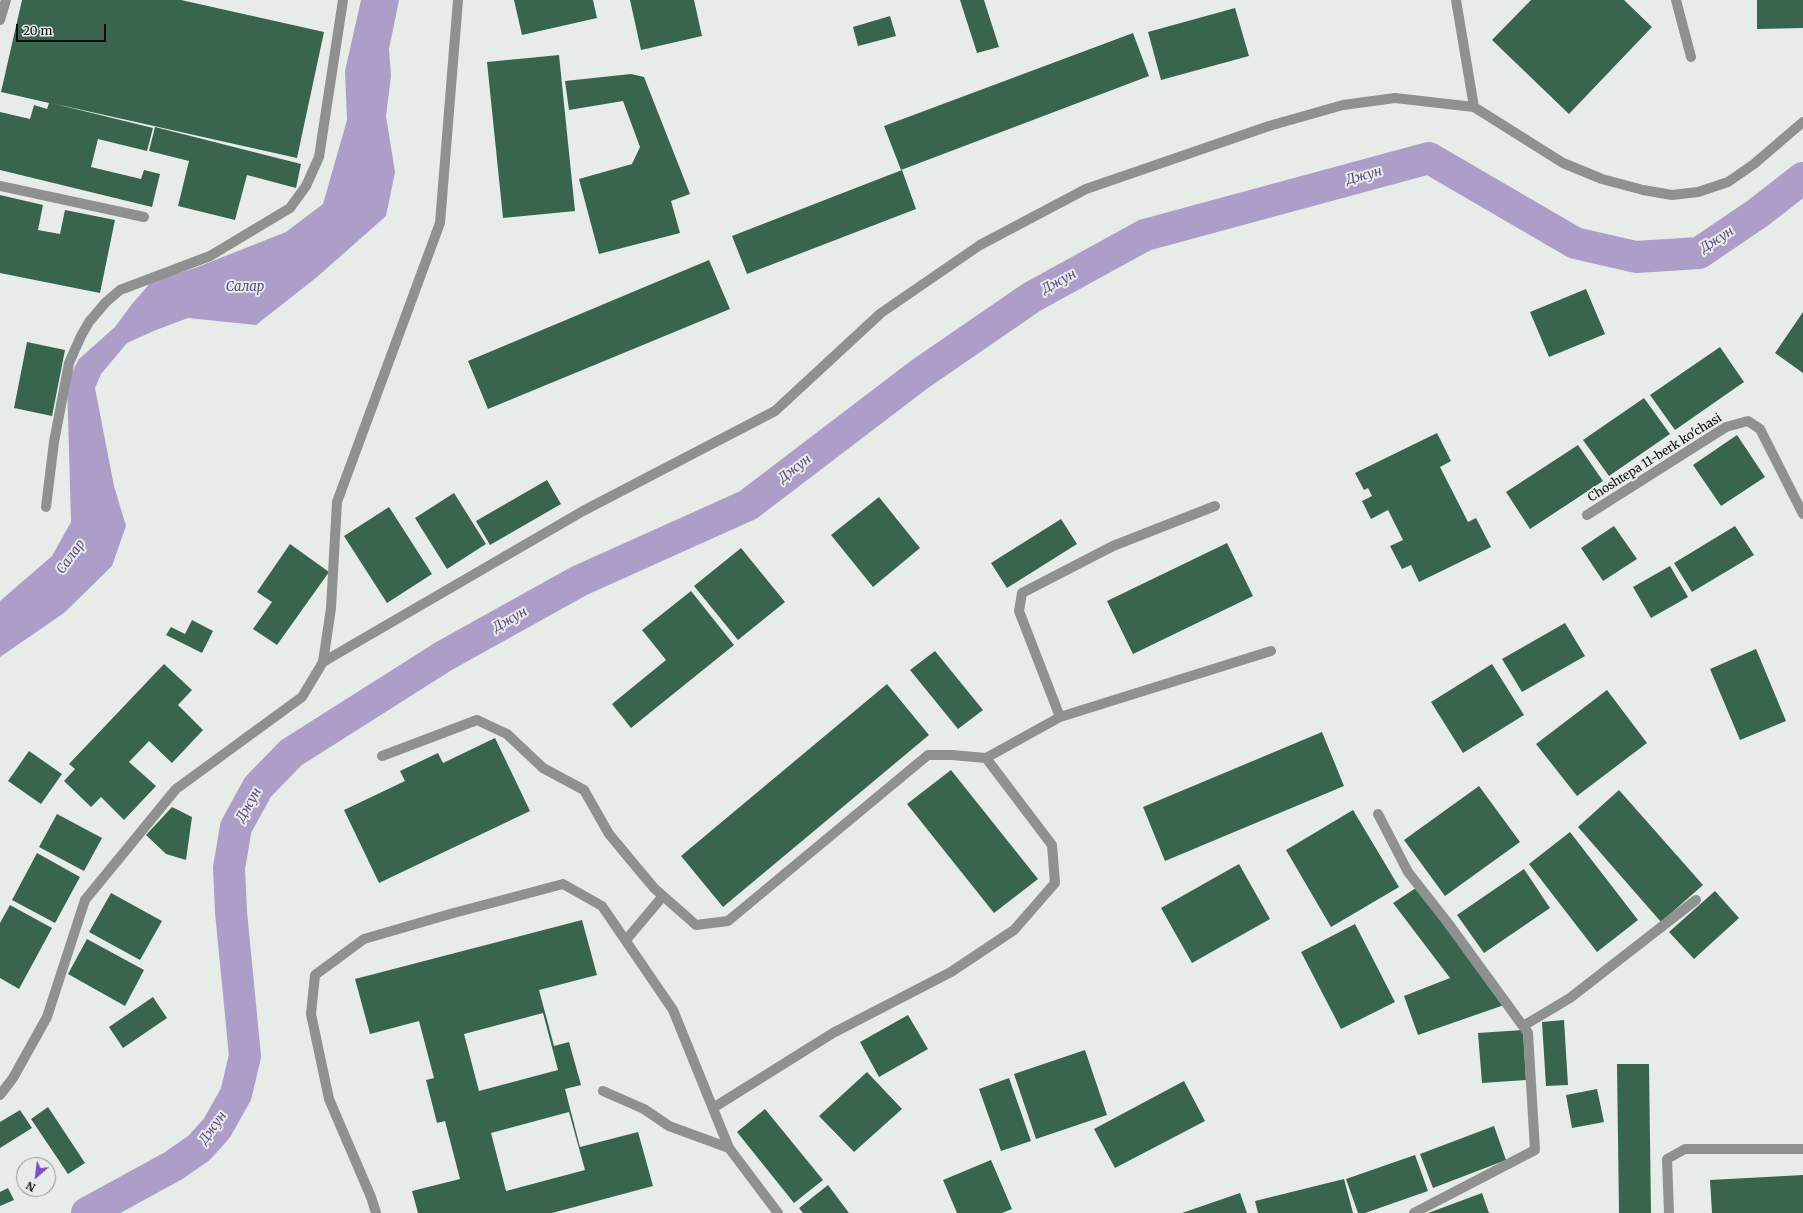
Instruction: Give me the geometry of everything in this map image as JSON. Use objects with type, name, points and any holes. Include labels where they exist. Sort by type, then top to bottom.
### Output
[{"type":"street","points":[[0,20],[6,0]]},
{"type":"street","points":[[46,507],[54,442],[69,363],[89,322],[120,290],[210,256],[290,208],[306,186],[319,157],[343,0]]},
{"type":"street","points":[[0,1095],[13,1078],[47,1017],[85,900],[176,788],[302,697],[323,662],[331,608],[337,502],[440,223],[458,0]]},
{"type":"street","points":[[1456,0],[1474,107]]},
{"type":"street","points":[[1676,0],[1691,57]]},
{"type":"street","points":[[323,662],[583,511],[775,412],[881,313],[980,245],[1086,189],[1269,126],[1343,105],[1395,98],[1474,107],[1563,163],[1602,179],[1643,190],[1672,194],[1698,192],[1728,182],[1754,164],[1803,122]]},
{"type":"street","points":[[0,186],[144,217]]},
{"type":"street","name":"Choshtepa 11-berk ko'chasi","points":[[1587,515],[1726,427],[1748,421],[1760,429],[1803,514]]},
{"type":"street","points":[[1060,716],[1019,611],[1022,593],[1114,546],[1216,506]]},
{"type":"street","points":[[382,756],[477,720],[507,734],[543,768],[584,790],[609,834],[654,888],[696,925],[728,921],[928,755],[952,755],[986,758],[1060,716],[1271,651]]},
{"type":"street","points":[[713,1108],[833,1033],[951,972],[1014,930],[1055,883],[1052,845],[986,758]]},
{"type":"street","points":[[1378,814],[1408,872],[1448,923],[1528,1033],[1535,1150],[1414,1213]]},
{"type":"street","points":[[376,1213],[371,1197],[329,1099],[311,1014],[315,975],[364,939],[563,884],[602,906],[673,1010],[729,1148],[778,1213]]},
{"type":"street","points":[[626,940],[663,896]]},
{"type":"street","points":[[1522,1026],[1570,998],[1696,900]]},
{"type":"street","points":[[603,1091],[644,1109],[669,1126],[729,1148]]},
{"type":"street","points":[[1669,1213],[1666,1159],[1685,1149],[1803,1149]]},
{"type":"water","name":"Салар","points":[[361,0],[399,0],[389,49],[391,76],[386,116],[395,172],[386,216],[317,277],[256,325],[188,318],[127,343],[101,374],[95,388],[114,486],[126,526],[112,566],[64,613],[0,657],[0,601],[52,556],[71,522],[67,381],[79,359],[115,327],[152,281],[195,268],[286,232],[323,204],[347,120],[345,71]]},
{"type":"building","points":[[22,0],[181,0],[324,32],[297,158],[51,103],[153,128],[147,151],[98,139],[91,167],[141,179],[144,170],[160,174],[152,207],[0,170],[0,112],[30,119],[34,105],[47,109],[49,103],[1,92]]},
{"type":"building","points":[[514,0],[593,0],[597,18],[522,35]]},
{"type":"building","points":[[630,0],[694,0],[702,36],[641,50]]},
{"type":"building","points":[[960,0],[984,0],[999,47],[977,53]]},
{"type":"building","points":[[1531,0],[1624,0],[1652,27],[1569,114],[1492,40]]},
{"type":"building","points":[[1757,0],[1803,0],[1803,28],[1757,29]]},
{"type":"building","points":[[1235,8],[1249,56],[1161,80],[1148,32]]},
{"type":"building","points":[[890,16],[896,36],[858,46],[853,27]]},
{"type":"building","points":[[1133,33],[1149,76],[901,170],[884,126]]},
{"type":"building","points":[[559,55],[575,211],[503,218],[487,62]]},
{"type":"building","points":[[631,74],[644,77],[690,194],[671,201],[680,233],[599,254],[579,179],[632,164],[640,147],[623,101],[569,110],[565,81]]},
{"type":"building","points":[[155,127],[301,164],[296,188],[247,175],[235,220],[178,206],[189,161],[149,151]]},
{"type":"building","points":[[902,170],[916,209],[747,274],[732,236]]},
{"type":"building","points":[[0,195],[43,205],[38,230],[60,234],[65,210],[115,220],[100,293],[0,273]]},
{"type":"building","points":[[709,260],[730,309],[488,409],[468,361]]},
{"type":"building","points":[[1586,289],[1605,334],[1549,357],[1530,312]]},
{"type":"building","points":[[1803,312],[1803,373],[1775,353]]},
{"type":"building","points":[[27,342],[65,350],[52,416],[14,408]]},
{"type":"building","points":[[1720,347],[1744,382],[1675,430],[1650,395]]},
{"type":"building","points":[[1644,398],[1670,434],[1609,476],[1583,440]]},
{"type":"building","points":[[1437,433],[1451,461],[1440,467],[1468,522],[1476,518],[1491,547],[1419,582],[1411,565],[1402,569],[1390,546],[1403,540],[1388,510],[1371,519],[1362,501],[1372,496],[1368,488],[1364,490],[1355,473]]},
{"type":"building","points":[[1737,435],[1765,477],[1721,506],[1693,465]]},
{"type":"building","points":[[1578,445],[1603,481],[1530,529],[1506,492]]},
{"type":"building","points":[[547,480],[561,504],[490,545],[476,521]]},
{"type":"building","points":[[454,493],[486,544],[447,569],[415,518]]},
{"type":"building","points":[[879,497],[920,548],[873,587],[831,535]]},
{"type":"building","points":[[389,507],[432,574],[387,603],[344,536]]},
{"type":"building","points":[[1061,519],[1077,544],[1007,588],[991,563]]},
{"type":"building","points":[[1614,526],[1637,559],[1603,581],[1581,548]]},
{"type":"building","points":[[1735,526],[1754,555],[1692,592],[1674,563]]},
{"type":"building","points":[[1227,543],[1253,596],[1133,654],[1107,601]]},
{"type":"building","points":[[290,544],[329,572],[277,645],[253,629],[272,602],[257,592]]},
{"type":"building","points":[[741,548],[785,602],[738,640],[694,586]]},
{"type":"building","points":[[1670,566],[1688,597],[1651,618],[1633,587]]},
{"type":"building","points":[[691,591],[734,645],[631,728],[612,704],[666,660],[642,630]]},
{"type":"building","points":[[192,620],[213,631],[202,653],[166,635],[171,627],[185,634]]},
{"type":"building","points":[[1565,623],[1585,656],[1522,692],[1502,659]]},
{"type":"building","points":[[1756,649],[1786,721],[1740,740],[1710,669]]},
{"type":"building","points":[[935,651],[983,710],[958,729],[910,670]]},
{"type":"building","points":[[164,664],[192,690],[178,705],[203,730],[172,763],[149,741],[129,762],[156,786],[124,820],[101,797],[91,807],[64,781],[75,769],[69,764]]},
{"type":"building","points":[[1492,664],[1524,715],[1463,753],[1431,702]]},
{"type":"building","points":[[887,684],[929,735],[723,907],[681,856]]},
{"type":"building","points":[[1607,690],[1647,743],[1577,796],[1536,744]]},
{"type":"building","points":[[1322,732],[1344,786],[1165,861],[1143,807]]},
{"type":"building","points":[[495,738],[530,811],[379,883],[344,810],[405,781],[400,771],[438,753],[443,763]]},
{"type":"building","points":[[29,751],[62,774],[41,804],[8,781]]},
{"type":"building","points":[[951,770],[1038,879],[994,913],[907,804]]},
{"type":"building","points":[[1479,786],[1520,842],[1445,896],[1404,840]]},
{"type":"building","points":[[1619,790],[1703,885],[1661,922],[1578,827]]},
{"type":"building","points":[[172,807],[192,817],[186,860],[166,854],[146,835]]},
{"type":"building","points":[[1353,810],[1399,887],[1331,927],[1286,850]]},
{"type":"building","points":[[57,814],[102,838],[84,871],[39,847]]},
{"type":"building","points":[[1570,832],[1638,920],[1597,952],[1529,864]]},
{"type":"building","points":[[37,853],[80,877],[55,923],[12,900]]},
{"type":"building","points":[[1239,864],[1270,919],[1192,963],[1161,908]]},
{"type":"building","points":[[1524,869],[1550,908],[1484,953],[1457,915]]},
{"type":"building","points":[[1416,888],[1504,1005],[1418,1035],[1404,996],[1450,978],[1393,903]]},
{"type":"building","points":[[1715,891],[1739,918],[1694,959],[1669,932]]},
{"type":"building","points":[[111,893],[162,921],[140,960],[89,932]]},
{"type":"building","points":[[10,905],[52,928],[19,989],[0,978],[0,923]]},
{"type":"building","points":[[582,920],[597,975],[539,990],[554,1046],[569,1042],[581,1085],[565,1089],[580,1147],[638,1132],[653,1186],[552,1213],[418,1213],[412,1191],[460,1179],[445,1121],[437,1123],[426,1080],[434,1078],[419,1021],[370,1034],[355,979]],"holes":[[[543,1013],[558,1070],[479,1091],[464,1034]],[[569,1112],[585,1170],[506,1191],[491,1133]]]},
{"type":"building","points":[[1355,924],[1395,1002],[1341,1029],[1301,952]]},
{"type":"building","points":[[87,939],[144,970],[125,1006],[68,974]]},
{"type":"building","points":[[153,997],[167,1018],[123,1048],[109,1027]]},
{"type":"building","points":[[908,1015],[928,1049],[879,1077],[860,1042]]},
{"type":"building","points":[[1564,1020],[1568,1085],[1546,1086],[1542,1022]]},
{"type":"building","points":[[1523,1030],[1526,1080],[1482,1083],[1478,1033]]},
{"type":"building","points":[[1085,1050],[1107,1115],[1036,1139],[1014,1074]]},
{"type":"building","points":[[1617,1064],[1649,1064],[1651,1213],[1619,1213]]},
{"type":"building","points":[[867,1072],[902,1109],[854,1152],[819,1116]]},
{"type":"building","points":[[1009,1078],[1031,1141],[1001,1151],[979,1089]]},
{"type":"building","points":[[1184,1081],[1205,1121],[1115,1168],[1094,1129]]},
{"type":"building","points":[[1597,1089],[1604,1122],[1572,1128],[1566,1095]]},
{"type":"building","points":[[48,1107],[85,1163],[68,1174],[31,1119]]},
{"type":"building","points":[[765,1109],[823,1180],[794,1203],[737,1132]]},
{"type":"building","points":[[20,1110],[32,1128],[0,1148],[0,1122]]},
{"type":"building","points":[[1494,1126],[1506,1160],[1433,1188],[1420,1154]]},
{"type":"building","points":[[1415,1155],[1428,1191],[1365,1213],[1358,1213],[1346,1179]]},
{"type":"building","points":[[991,1160],[1012,1209],[1002,1213],[957,1213],[943,1180]]},
{"type":"building","points":[[1803,1175],[1803,1213],[1712,1213],[1710,1180]]},
{"type":"building","points":[[1344,1179],[1353,1213],[1258,1213],[1255,1201]]},
{"type":"building","points":[[828,1185],[849,1213],[803,1213],[799,1208]]},
{"type":"building","points":[[8,1188],[14,1200],[0,1206],[0,1192]]},
{"type":"building","points":[[1240,1193],[1247,1213],[1182,1213]]},
{"type":"building","points":[[1482,1193],[1489,1213],[1428,1213]]},
{"type":"waterway","name":"Джун","points":[[87,1213],[173,1166],[199,1148],[217,1128],[236,1094],[245,1056],[231,912],[229,868],[236,827],[258,787],[291,753],[444,656],[579,581],[748,505],[920,374],[1032,297],[1145,235],[1429,158],[1575,243],[1636,257],[1699,253],[1758,213],[1803,178]]}]
